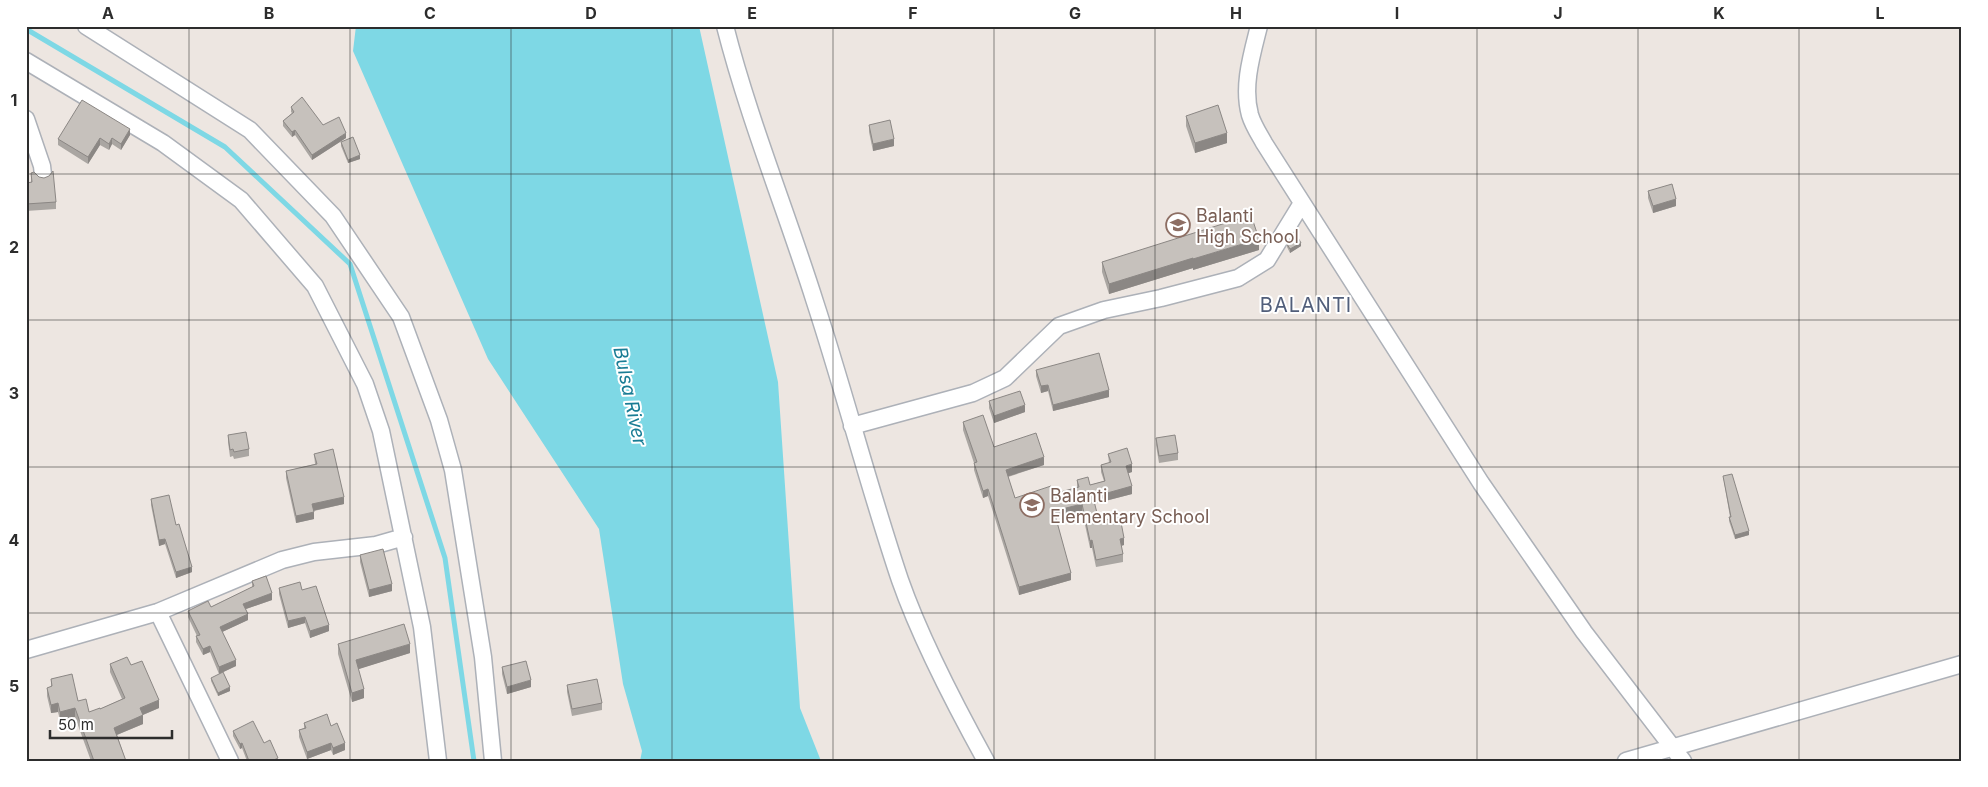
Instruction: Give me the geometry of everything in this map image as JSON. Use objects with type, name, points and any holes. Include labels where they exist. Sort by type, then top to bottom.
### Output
[{"type":"street","points":[[86,26],[250,130],[333,216],[401,317],[439,420],[453,470],[483,657],[493,761]]},
{"type":"street","points":[[726,26],[738,77],[815,302],[901,582],[967,727],[986,761]]},
{"type":"street","points":[[1259,26],[1250,66],[1247,91],[1250,115],[1264,143],[1481,483],[1584,632],[1683,761]]},
{"type":"street","points":[[26,61],[163,143],[241,200],[315,286],[365,384],[378,422],[393,479],[422,626],[438,761]]},
{"type":"street","points":[[26,119],[42,166],[43,175]]},
{"type":"street","points":[[852,426],[973,392],[1005,378],[1059,326],[1104,310],[1161,298],[1238,278],[1267,260],[1302,203]]},
{"type":"street","points":[[26,650],[158,612],[282,560],[314,552],[376,545],[404,537]]},
{"type":"street","points":[[158,612],[230,761]]},
{"type":"street","points":[[1626,761],[1962,664]]},
{"type":"water","name":"Bulsa River","points":[[356,26],[699,26],[778,382],[800,708],[821,761],[640,761],[642,751],[623,684],[599,529],[488,359],[353,51]]},
{"type":"building","points":[[302,97],[323,125],[339,117],[346,133],[312,155],[295,130],[292,132],[283,121],[294,112],[291,107]]},
{"type":"building","points":[[82,100],[130,129],[121,144],[112,138],[109,144],[100,138],[88,157],[58,139]]},
{"type":"building","points":[[1218,105],[1227,133],[1195,143],[1186,116]]},
{"type":"building","points":[[890,120],[894,139],[873,144],[869,125]]},
{"type":"building","points":[[353,137],[360,155],[348,160],[341,142]]},
{"type":"building","points":[[53,171],[56,202],[26,204],[27,183],[32,182],[31,173],[34,172],[39,177],[44,178]]},
{"type":"building","points":[[1672,184],[1676,199],[1653,206],[1648,191]]},
{"type":"building","points":[[1251,215],[1259,239],[1109,284],[1102,262]]},
{"type":"building","points":[[1295,232],[1301,243],[1290,249],[1287,244]]},
{"type":"building","points":[[1099,353],[1109,390],[1053,405],[1048,385],[1041,386],[1036,370]]},
{"type":"building","points":[[1020,391],[1025,405],[994,416],[989,401]]},
{"type":"building","points":[[983,415],[994,447],[1036,433],[1044,457],[1006,470],[1015,498],[1051,486],[1053,494],[1079,487],[1077,480],[1088,477],[1090,485],[1105,481],[1101,465],[1111,462],[1108,454],[1127,448],[1132,464],[1126,466],[1132,486],[1093,497],[1099,521],[1120,517],[1124,538],[1120,539],[1123,554],[1096,560],[1082,504],[1054,511],[1071,573],[1019,587],[988,489],[983,491],[974,463],[977,462],[963,422]]},
{"type":"building","points":[[246,432],[249,449],[234,452],[233,449],[230,450],[228,435]]},
{"type":"building","points":[[1175,435],[1178,453],[1159,456],[1156,438]]},
{"type":"building","points":[[333,449],[344,497],[312,504],[314,512],[296,516],[286,471],[317,464],[314,454]]},
{"type":"building","points":[[1732,474],[1749,531],[1735,535],[1729,517],[1731,517],[1723,476]]},
{"type":"building","points":[[169,495],[176,525],[179,524],[192,567],[176,572],[165,539],[159,540],[151,499]]},
{"type":"building","points":[[383,549],[392,584],[369,590],[360,555]]},
{"type":"building","points":[[266,576],[272,593],[243,604],[248,614],[220,627],[236,660],[219,667],[210,646],[203,649],[196,636],[200,635],[188,611],[208,601],[211,607],[254,586],[252,581]]},
{"type":"building","points":[[300,582],[302,590],[316,586],[329,625],[310,631],[305,617],[288,621],[279,588]]},
{"type":"building","points":[[404,624],[410,644],[356,660],[364,689],[352,693],[338,644]]},
{"type":"building","points":[[127,657],[131,665],[142,661],[159,700],[140,708],[143,715],[114,728],[126,761],[94,761],[75,708],[60,712],[58,703],[51,705],[47,688],[52,686],[51,679],[72,674],[78,701],[86,699],[89,712],[100,709],[125,698],[110,664]]},
{"type":"building","points":[[526,661],[531,680],[507,687],[502,667]]},
{"type":"building","points":[[223,672],[230,687],[218,693],[211,678]]},
{"type":"building","points":[[597,679],[602,703],[572,709],[567,685]]},
{"type":"building","points":[[327,714],[331,726],[337,723],[345,743],[333,748],[331,743],[307,752],[299,730],[306,728],[304,723]]},
{"type":"building","points":[[253,721],[264,743],[270,740],[278,758],[272,761],[249,761],[242,743],[240,744],[233,731]]},
{"type":"waterway","points":[[26,29],[225,147],[350,264],[445,558],[474,761]]},
{"type":"place","name":"Balanti High School","points":[[1178,225]]},
{"type":"place","name":"Balanti Elementary School","points":[[1032,505]]},
{"type":"district","name":"BALANTI","points":[[1306,305]]}]
